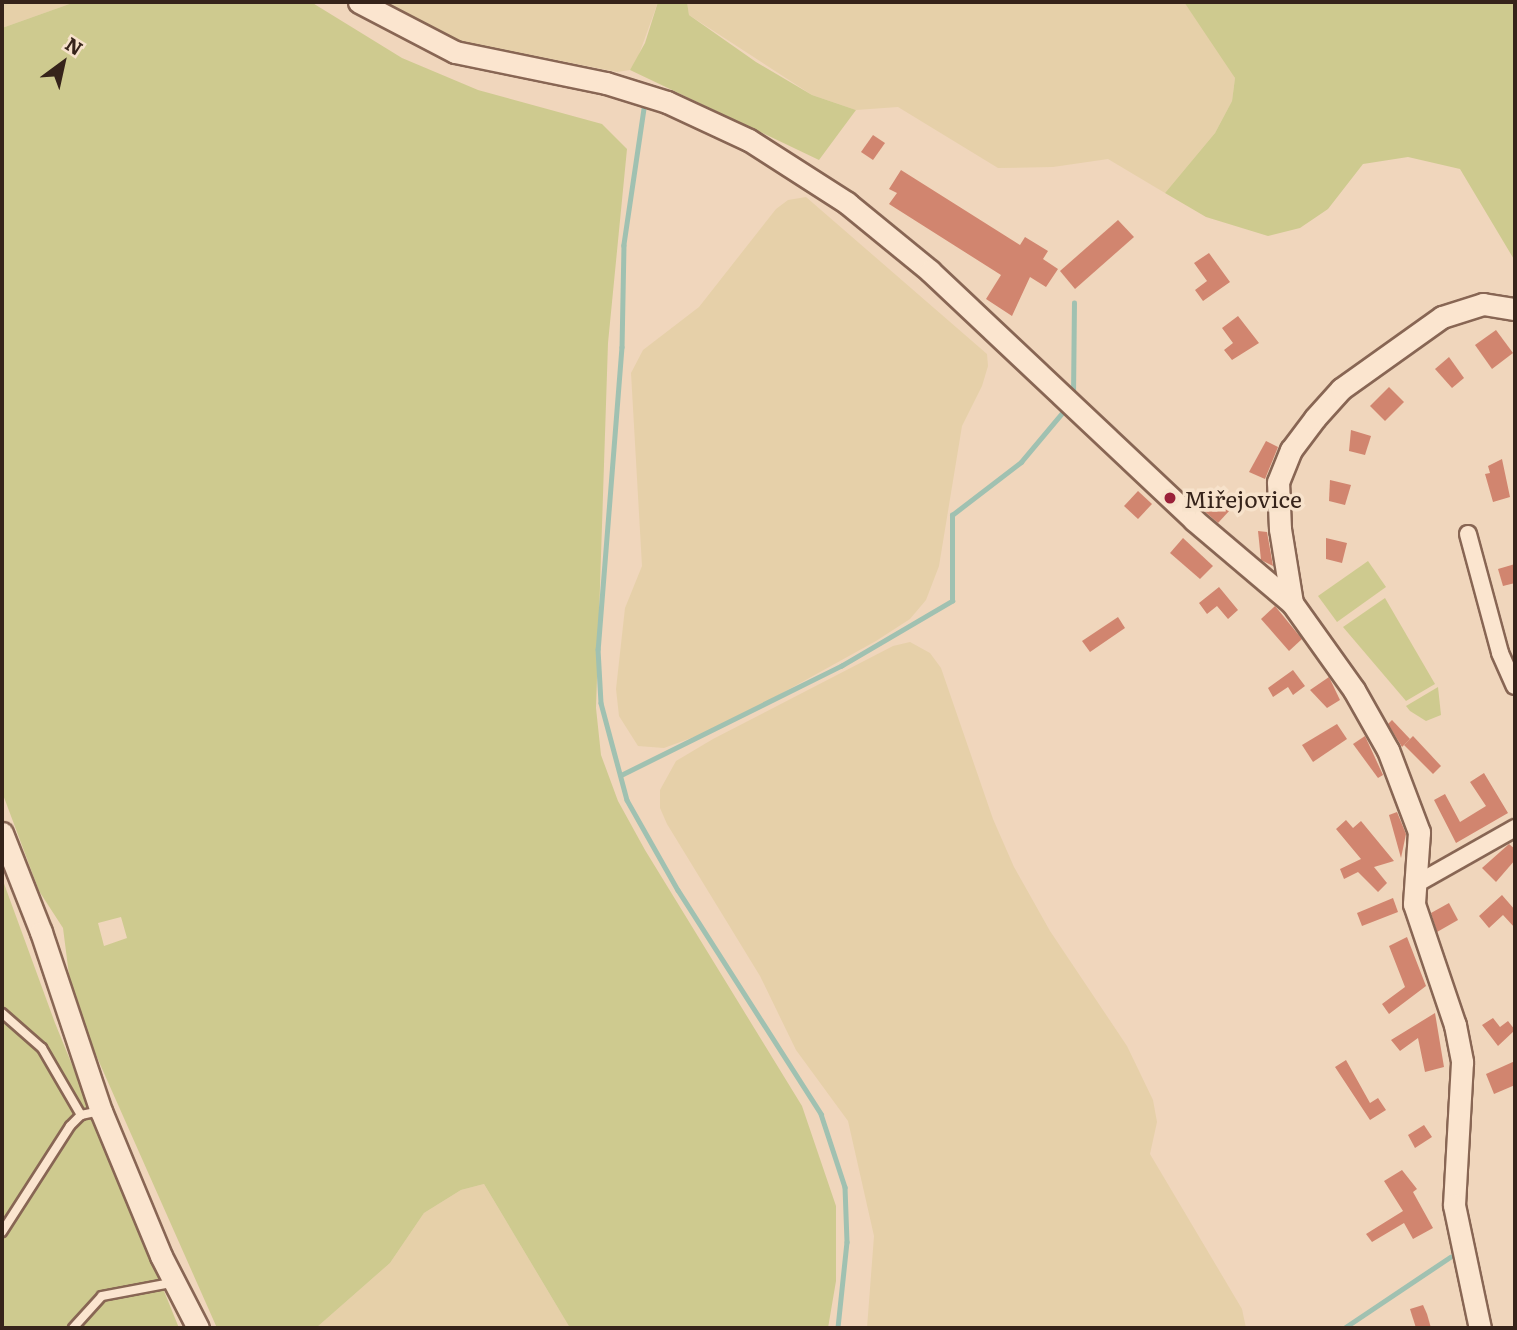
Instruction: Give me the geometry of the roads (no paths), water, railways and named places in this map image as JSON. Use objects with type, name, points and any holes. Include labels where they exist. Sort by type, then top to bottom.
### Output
[{"type":"street","points":[[359,2],[455,52],[646,95],[749,140],[847,203],[930,271],[1194,520],[1292,603],[1354,690],[1388,750],[1419,832],[1414,904],[1455,1025],[1462,1062],[1454,1205],[1480,1328]]},
{"type":"street","points":[[1292,603],[1280,530],[1278,482],[1291,450],[1315,418],[1341,388],[1442,317],[1483,304],[1515,309]]},
{"type":"street","points":[[1468,534],[1500,653],[1515,686]]},
{"type":"street","points":[[1416,884],[1515,828]]},
{"type":"street","points":[[2,833],[91,1113],[198,1328]]},
{"type":"lane","points":[[2,1013],[42,1048],[91,1113],[39,1167],[2,1232]]},
{"type":"lane","points":[[73,1328],[102,1296],[174,1282]]},
{"type":"waterway","points":[[645,102],[624,245],[622,347],[598,649],[601,703],[627,800],[678,890],[821,1114],[845,1187],[847,1242],[838,1328]]},
{"type":"waterway","points":[[1073,397],[1074,303]]},
{"type":"waterway","points":[[621,775],[841,666],[952,601],[952,515],[1021,462],[1067,407]]},
{"type":"waterway","points":[[1344,1328],[1450,1257]]},
{"type":"place","name":"Miřejovice","points":[[1170,498]]}]
